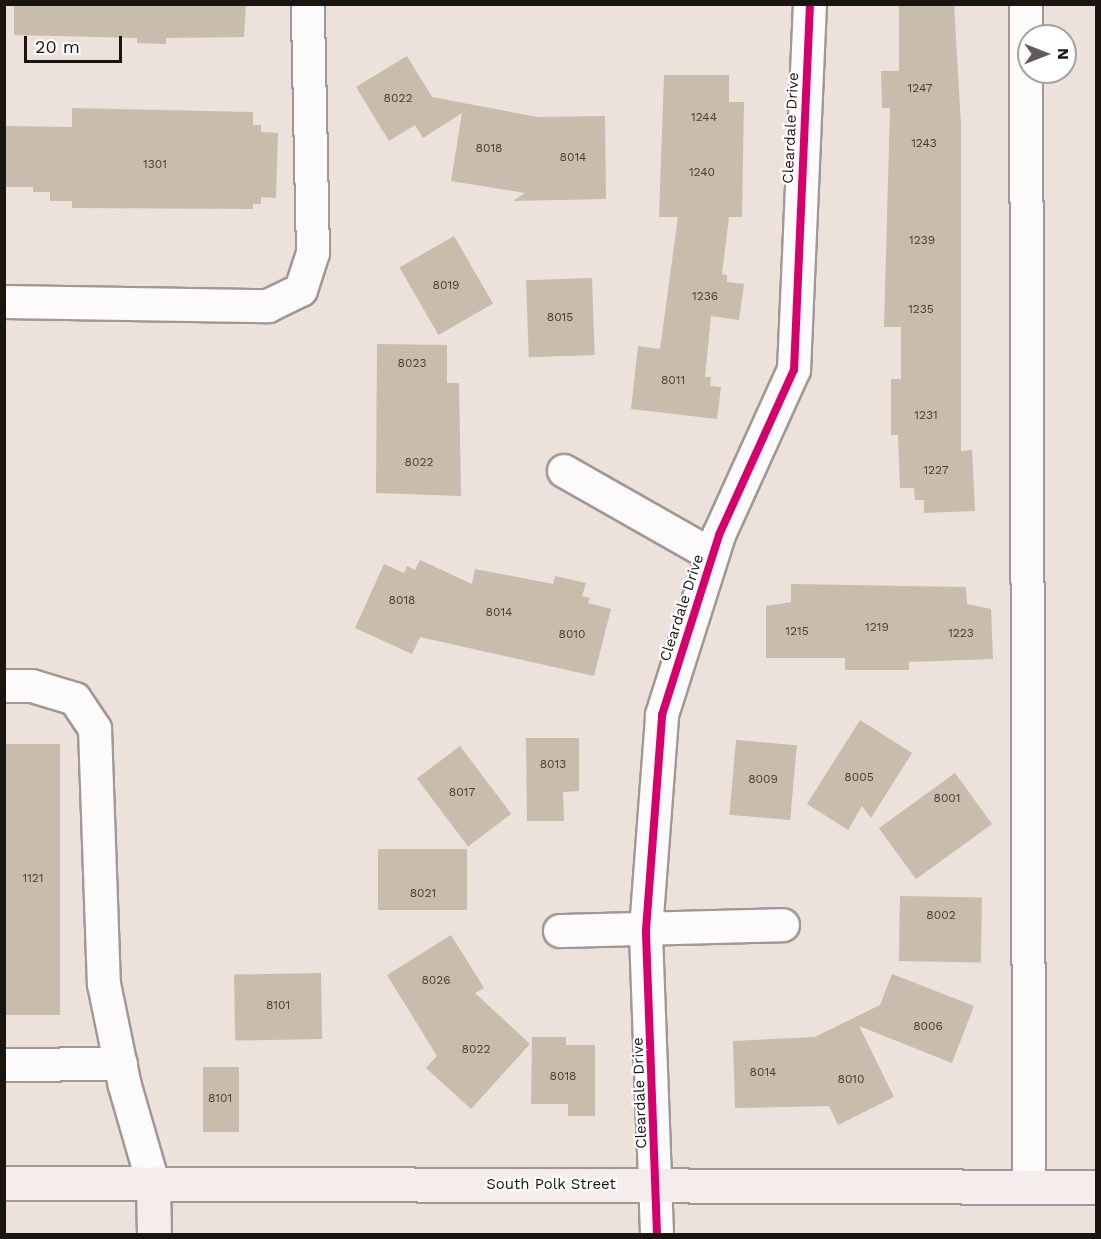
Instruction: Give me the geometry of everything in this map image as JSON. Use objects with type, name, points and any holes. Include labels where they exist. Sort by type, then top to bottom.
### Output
[{"type":"main road","name":"South Polk Street","points":[[4,1183],[1096,1187]]},
{"type":"main road","points":[[153,1183],[154,1234]]},
{"type":"street","points":[[4,302],[268,306],[302,290],[313,254],[308,4]]},
{"type":"street","name":"Cleardale Drive","points":[[657,1234],[646,930],[662,715],[712,555],[794,370],[810,4]]},
{"type":"street","points":[[1026,4],[1029,1187]]},
{"type":"street","points":[[564,471],[712,555]]},
{"type":"street","points":[[4,686],[32,686],[75,699],[95,729],[104,984],[121,1064],[153,1183]]},
{"type":"street","points":[[560,931],[783,925]]},
{"type":"street","points":[[4,1065],[121,1064]]},
{"type":"building","points":[[14,4],[246,4],[244,37],[166,38],[166,44],[137,43],[137,38],[14,35]]},
{"type":"building","points":[[899,4],[954,4],[961,124],[961,451],[972,450],[975,511],[924,513],[924,500],[915,500],[914,488],[900,488],[898,435],[891,435],[891,379],[901,379],[901,327],[884,327],[890,108],[882,108],[881,71],[899,71]]},
{"type":"building","points":[[407,56],[432,97],[537,117],[605,116],[606,199],[513,201],[525,193],[451,181],[462,113],[423,138],[415,125],[389,141],[356,87]]},
{"type":"building","points":[[664,75],[729,75],[729,102],[744,102],[742,217],[729,217],[722,274],[727,275],[727,282],[744,284],[739,320],[711,316],[705,377],[711,377],[710,386],[721,387],[717,419],[631,409],[638,346],[660,349],[678,217],[659,217]]},
{"type":"building","points":[[72,108],[253,112],[253,125],[261,125],[261,132],[278,133],[276,198],[261,197],[261,204],[253,204],[253,209],[72,208],[72,201],[50,201],[50,192],[33,192],[33,187],[4,187],[4,126],[72,127]]},
{"type":"building","points":[[454,236],[493,304],[438,335],[399,268]]},
{"type":"building","points":[[592,278],[595,355],[529,357],[526,280]]},
{"type":"building","points":[[377,344],[447,345],[447,383],[459,383],[461,496],[376,493]]},
{"type":"building","points":[[420,560],[472,584],[475,569],[553,584],[555,576],[586,583],[582,596],[590,598],[588,603],[611,609],[594,676],[420,637],[412,654],[355,628],[384,564],[404,573],[407,566],[415,570]]},
{"type":"building","points":[[791,584],[966,587],[967,604],[991,609],[993,659],[909,662],[909,670],[845,670],[845,658],[766,658],[766,606],[791,602]]},
{"type":"building","points":[[860,720],[912,753],[871,818],[862,806],[848,830],[807,804]]},
{"type":"building","points":[[526,738],[579,738],[579,791],[563,792],[564,821],[527,821]]},
{"type":"building","points":[[736,740],[797,745],[790,820],[729,815]]},
{"type":"building","points":[[4,744],[60,744],[60,1015],[4,1015]]},
{"type":"building","points":[[460,746],[511,814],[468,846],[417,778]]},
{"type":"building","points":[[955,773],[992,824],[916,879],[879,828]]},
{"type":"building","points":[[378,849],[467,849],[467,910],[378,910]]},
{"type":"building","points":[[900,896],[982,897],[981,962],[899,961]]},
{"type":"building","points":[[451,935],[484,988],[475,993],[530,1044],[471,1109],[426,1068],[437,1056],[387,975]]},
{"type":"building","points":[[321,973],[322,1039],[235,1041],[234,975]]},
{"type":"building","points":[[892,974],[974,1006],[952,1063],[859,1026],[894,1097],[838,1125],[829,1106],[735,1108],[733,1041],[815,1037],[880,1005]]},
{"type":"building","points":[[532,1037],[566,1037],[566,1045],[595,1045],[595,1116],[568,1116],[568,1104],[531,1104]]},
{"type":"building","points":[[203,1067],[239,1067],[239,1132],[203,1132]]},
{"type":"cycle path","points":[[657,1234],[646,930],[662,715],[719,535],[794,370],[810,4]]}]
